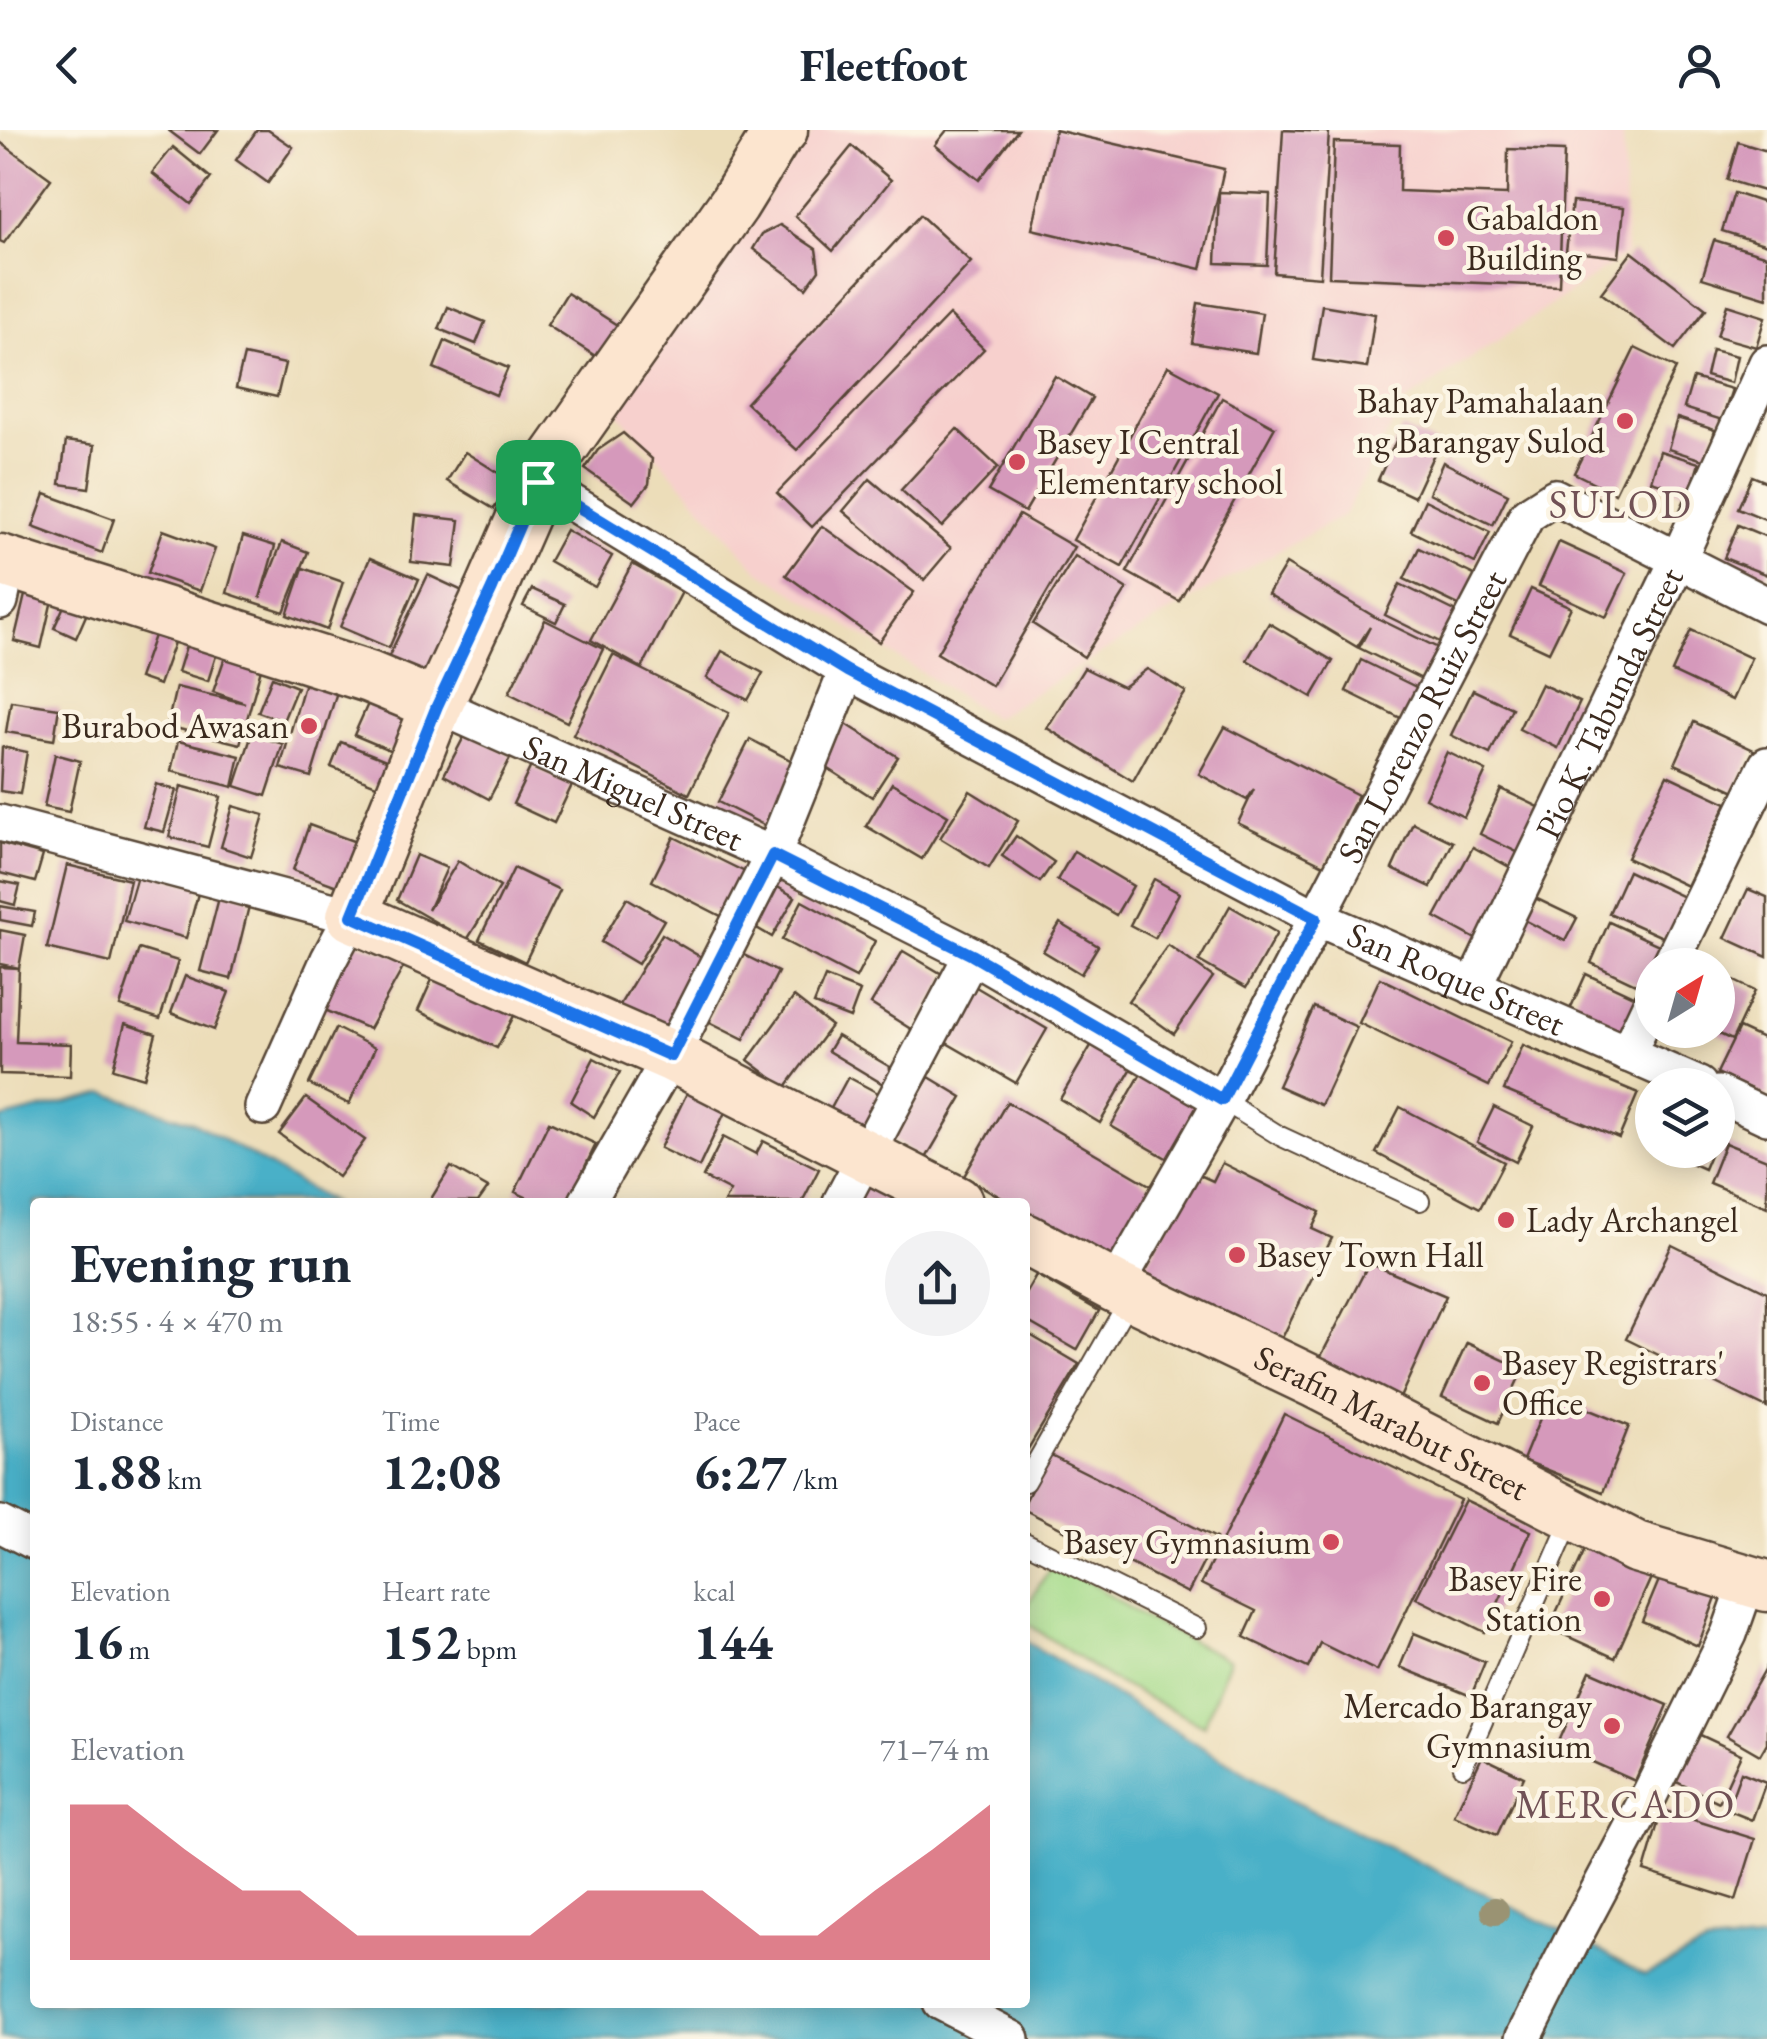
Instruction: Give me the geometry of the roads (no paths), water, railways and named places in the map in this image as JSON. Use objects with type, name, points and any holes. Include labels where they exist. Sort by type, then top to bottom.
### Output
[{"type":"street","points":[[263,1107],[352,916],[437,706],[538,482],[734,204],[776,133]]},
{"type":"street","name":"Pio K. Tabunda Street","points":[[1473,987],[1678,560],[1767,363]]},
{"type":"street","name":"San Roque Street","points":[[538,482],[847,671],[1316,918],[1659,1068]]},
{"type":"street","name":"San Lorenzo Ruiz Street","points":[[1123,1291],[1528,515],[1555,498],[1678,560]]},
{"type":"street","points":[[1678,560],[1767,606]]},
{"type":"street","name":"San Miguel Street","points":[[3,575],[369,677],[437,706],[773,855],[972,955],[1222,1100]]},
{"type":"street","points":[[588,1198],[671,1056],[773,855],[847,671]]},
{"type":"street","points":[[1678,948],[1767,765]]},
{"type":"street","points":[[0,823],[352,916],[671,1056],[950,1198]]},
{"type":"street","points":[[843,1198],[972,955]]},
{"type":"street","points":[[1627,1054],[1635,1037]]},
{"type":"street","points":[[1735,1102],[1767,1117]]},
{"type":"street","name":"Serafin Marabut Street","points":[[1030,1242],[1636,1547],[1757,1583]]},
{"type":"street","points":[[0,1524],[30,1539]]},
{"type":"street","points":[[1523,2039],[1757,1583]]},
{"type":"street","points":[[953,2008],[1012,2039]]},
{"type":"lane","points":[[1222,1100],[1280,1136],[1420,1201]]},
{"type":"lane","points":[[1030,1472],[1123,1291]]},
{"type":"lane","points":[[1463,1767],[1572,1516]]},
{"type":"lane","points":[[1030,1544],[1197,1628]]},
{"type":"water","points":[[105,1093],[193,1122],[324,1198],[30,1198],[30,2008],[1030,2008],[1030,1644],[1292,1801],[1645,1975],[1706,1945],[1767,1940],[1767,2039],[0,2039],[0,1119]]},
{"type":"place","name":"Gabaldon Building","points":[[1446,238]]},
{"type":"place","name":"Bahay Pamahalaan ng Barangay Sulod","points":[[1625,421]]},
{"type":"place","name":"Basey Ⅰ Central Elementary school","points":[[1017,462]]},
{"type":"place","name":"Burabod Awasan","points":[[309,726]]},
{"type":"place","name":"Lady Archangel","points":[[1506,1220]]},
{"type":"place","name":"Basey Town Hall","points":[[1237,1255]]},
{"type":"place","name":"Basey Registrars' Office","points":[[1482,1383]]},
{"type":"place","name":"Basey Gymnasium","points":[[1331,1542]]},
{"type":"place","name":"Basey Fire Station","points":[[1602,1599]]},
{"type":"place","name":"Mercado Barangay Gymnasium","points":[[1612,1726]]},
{"type":"district","name":"SULOD","points":[[1621,504]]},
{"type":"district","name":"MERCADO","points":[[1626,1804]]}]
